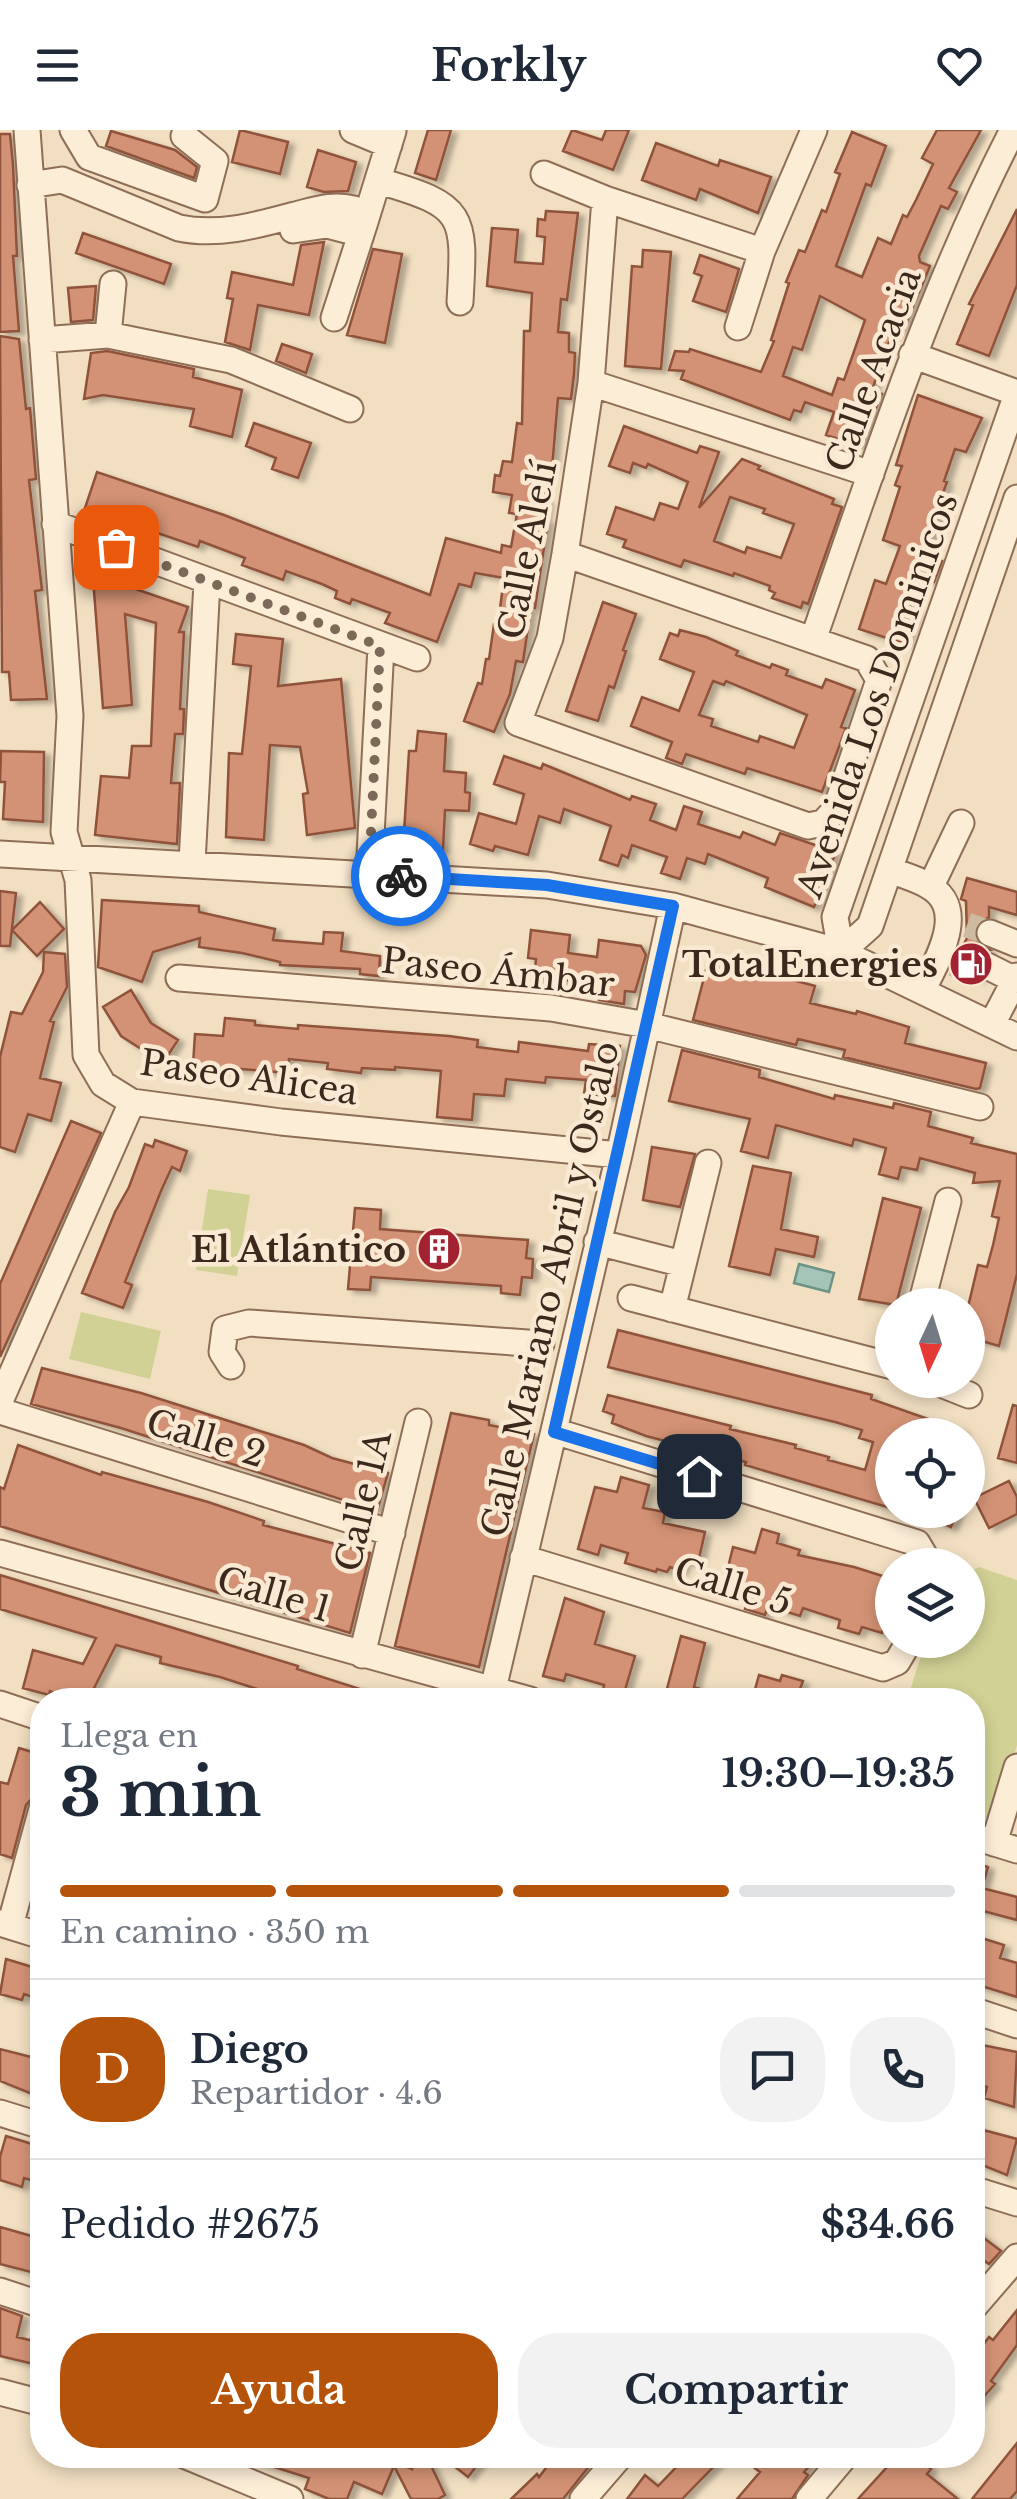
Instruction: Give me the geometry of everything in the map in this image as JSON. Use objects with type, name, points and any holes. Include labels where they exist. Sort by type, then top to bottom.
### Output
[{"type":"street","name":"Paseo Alicea","points":[[27,130],[40,184],[42,340],[70,716],[64,832],[78,880],[86,1055],[104,1084],[132,1102],[281,1122],[619,1155]]},
{"type":"street","points":[[73,130],[89,157],[205,198],[215,161],[180,132]]},
{"type":"street","points":[[334,318],[391,138],[353,130]]},
{"type":"street","points":[[738,327],[762,250],[814,130]]},
{"type":"street","name":"Calle Acacia","points":[[813,640],[912,355],[973,207],[1013,130]]},
{"type":"street","points":[[544,174],[605,200],[762,250]]},
{"type":"street","points":[[379,181],[418,192],[451,210],[461,228],[460,302]]},
{"type":"street","points":[[40,184],[57,194],[218,246],[316,225],[346,230],[361,225]]},
{"type":"street","name":"Calle Alelí","points":[[605,200],[591,383],[565,554],[550,638],[518,723],[808,826],[824,823],[836,809],[879,680],[867,659],[813,640]]},
{"type":"street","points":[[108,335],[113,284]]},
{"type":"street","points":[[42,340],[108,335],[231,360],[350,409]]},
{"type":"street","points":[[912,355],[1017,394]]},
{"type":"street","points":[[591,383],[870,474]]},
{"type":"street","name":"Avenida Los Dominicos","points":[[842,952],[835,917],[1017,394]]},
{"type":"street","name":"Avenida Los Dominicos","points":[[842,952],[870,926],[1017,498]]},
{"type":"street","points":[[55,524],[417,658]]},
{"type":"street","points":[[565,554],[813,640]]},
{"type":"street","points":[[192,864],[206,582]]},
{"type":"street","points":[[369,874],[380,646]]},
{"type":"street","points":[[931,886],[962,823]]},
{"type":"street","points":[[0,854],[547,885],[673,906],[842,952],[1017,1036]]},
{"type":"street","points":[[890,870],[931,886],[944,903],[957,941]]},
{"type":"street","name":"Calle Mariano Abril y Ostalo","points":[[492,1688],[619,1155],[673,906]]},
{"type":"street","points":[[922,991],[957,941]]},
{"type":"street","points":[[957,941],[1017,944]]},
{"type":"street","points":[[984,971],[1015,976],[992,1024]]},
{"type":"street","name":"Paseo Ámbar","points":[[179,978],[550,1008],[647,1024],[980,1108]]},
{"type":"street","points":[[0,1402],[132,1102]]},
{"type":"street","points":[[672,1309],[708,1163]]},
{"type":"street","points":[[925,1288],[948,1201]]},
{"type":"street","points":[[597,1242],[683,1264]]},
{"type":"street","points":[[631,1298],[875,1362]]},
{"type":"street","points":[[231,1366],[222,1352],[225,1329],[249,1323],[540,1344]]},
{"type":"street","name":"Calle 2","points":[[0,1410],[392,1533]]},
{"type":"street","name":"Calle 1A","points":[[362,1655],[418,1422]]},
{"type":"street","points":[[554,1432],[917,1543],[920,1548]]},
{"type":"street","name":"Calle 1","points":[[0,1553],[492,1688]]},
{"type":"street","name":"Calle 5","points":[[523,1558],[882,1668],[899,1658]]},
{"type":"street","points":[[0,1704],[30,1714]]},
{"type":"street","points":[[994,1843],[1017,1767]]},
{"type":"street","points":[[30,1847],[5,1925],[30,1932]]},
{"type":"street","points":[[985,2014],[1017,2025]]},
{"type":"street","points":[[0,2113],[30,2122]]},
{"type":"street","points":[[985,2193],[1017,2203]]},
{"type":"street","points":[[985,2294],[1017,2257]]},
{"type":"street","points":[[0,2292],[30,2301]]},
{"type":"street","points":[[0,2392],[30,2400]]},
{"type":"street","points":[[215,2468],[290,2499]]},
{"type":"street","points":[[583,2499],[610,2468]]},
{"type":"street","points":[[808,2499],[835,2468]]},
{"type":"green space","points":[[208,1189],[250,1195],[237,1276],[196,1270]]},
{"type":"green space","points":[[81,1312],[161,1331],[150,1379],[69,1359]]},
{"type":"green space","points":[[985,1569],[1017,1580],[1017,1745],[990,1836],[985,1835],[985,1688],[911,1688],[920,1658],[985,1658]]},
{"type":"shaded area","points":[[799,1264],[834,1273],[829,1292],[794,1283]]},
{"type":"building","points":[[240,130],[288,142],[280,174],[232,162]]},
{"type":"building","points":[[428,130],[451,130],[436,180],[415,173]]},
{"type":"building","points":[[572,130],[602,140],[606,130],[629,130],[613,170],[563,151]]},
{"type":"building","points":[[937,130],[981,130],[949,188],[957,192],[948,209],[941,206],[919,256],[920,262],[930,266],[907,321],[904,319],[898,333],[893,331],[872,390],[882,394],[859,446],[826,435],[834,412],[805,402],[801,412],[794,410],[790,420],[681,379],[684,371],[669,370],[675,351],[690,349],[761,372],[774,341],[771,340],[789,283],[786,282],[799,250],[805,252],[822,210],[826,212],[840,174],[835,172],[852,132],[886,146],[871,186],[866,184],[836,266],[862,277],[878,238],[891,244],[903,215],[907,217],[916,200],[933,164],[922,158]],"holes":[[[820,296],[865,320],[844,380],[838,378],[832,395],[783,376],[793,347],[802,350]]]},
{"type":"building","points":[[111,131],[175,150],[197,167],[194,178],[106,146]]},
{"type":"building","points":[[0,134],[10,134],[13,165],[17,256],[13,256],[19,331],[0,332]]},
{"type":"building","points":[[656,143],[718,166],[720,160],[771,177],[758,213],[700,189],[696,200],[642,180]]},
{"type":"building","points":[[318,150],[356,162],[348,191],[324,192],[307,187]]},
{"type":"building","points":[[1017,209],[1017,285],[989,356],[957,344],[973,305],[969,304]]},
{"type":"building","points":[[546,211],[578,213],[567,300],[561,299],[558,332],[569,333],[569,352],[575,353],[574,374],[571,399],[558,398],[552,466],[548,466],[543,500],[547,501],[544,520],[548,521],[523,662],[516,661],[510,694],[494,732],[464,721],[489,659],[504,578],[475,573],[471,587],[459,584],[437,642],[385,623],[390,613],[352,599],[350,604],[335,598],[337,591],[322,584],[286,571],[283,580],[242,565],[245,558],[200,541],[198,547],[85,508],[97,472],[224,515],[430,595],[446,538],[501,553],[502,545],[511,547],[517,514],[509,513],[512,495],[493,492],[495,475],[500,476],[503,461],[512,462],[517,423],[522,424],[524,331],[530,331],[532,293],[487,286],[492,228],[518,230],[515,262],[543,264],[545,237],[537,236],[538,219],[545,220]]},
{"type":"building","points":[[83,233],[171,264],[164,284],[76,253]]},
{"type":"building","points":[[324,242],[309,315],[258,305],[250,350],[225,342],[233,299],[227,298],[232,272],[293,285],[301,245]]},
{"type":"building","points":[[373,249],[402,254],[385,343],[347,335]]},
{"type":"building","points":[[643,250],[671,252],[661,369],[625,366],[632,266],[642,267]]},
{"type":"building","points":[[700,255],[739,269],[726,312],[693,301],[702,276],[694,273]]},
{"type":"building","points":[[96,286],[93,320],[71,322],[68,288]]},
{"type":"building","points":[[0,336],[19,339],[26,409],[30,408],[36,479],[29,480],[42,590],[35,591],[47,699],[11,700],[9,672],[2,672]]},
{"type":"building","points":[[282,344],[312,354],[306,373],[276,361]]},
{"type":"building","points":[[107,351],[194,369],[193,377],[242,390],[232,437],[190,426],[194,409],[103,395],[84,399],[91,353]]},
{"type":"building","points":[[918,395],[982,418],[966,452],[955,449],[944,481],[947,482],[940,501],[943,502],[929,541],[934,542],[929,556],[942,561],[934,582],[922,578],[910,608],[916,609],[905,644],[859,629],[875,580],[886,584],[900,546],[883,540],[900,487],[895,485],[902,466],[896,465]]},
{"type":"building","points":[[254,423],[311,443],[298,478],[272,469],[276,458],[246,446]]},
{"type":"building","points":[[624,426],[697,453],[700,446],[719,452],[699,508],[742,459],[834,499],[832,504],[842,507],[808,604],[803,602],[801,608],[772,598],[775,593],[769,590],[770,586],[734,573],[733,576],[684,560],[681,567],[623,547],[626,540],[607,534],[616,507],[654,520],[660,503],[678,509],[688,482],[648,464],[646,468],[633,463],[630,473],[609,466]],"holes":[[[730,497],[765,509],[763,513],[794,524],[781,558],[747,547],[745,553],[714,541]]]},
{"type":"building","points":[[123,576],[124,585],[188,607],[179,632],[184,632],[180,709],[184,709],[183,734],[175,734],[171,783],[180,783],[177,844],[95,835],[101,776],[129,778],[132,746],[151,746],[156,623],[125,614],[132,705],[103,708],[93,578]]},
{"type":"building","points":[[603,602],[636,614],[614,688],[609,686],[598,721],[566,711]]},
{"type":"building","points":[[680,630],[706,637],[738,651],[736,655],[770,668],[772,664],[788,670],[786,675],[822,688],[826,679],[855,690],[841,727],[846,728],[822,792],[747,768],[745,774],[686,754],[682,764],[666,758],[672,742],[631,726],[642,697],[679,711],[694,672],[660,659],[670,633],[678,636]],"holes":[[[713,681],[724,685],[726,681],[807,715],[794,748],[760,736],[758,742],[711,726],[713,719],[699,715]]]},
{"type":"building","points":[[236,634],[283,639],[278,686],[341,679],[355,828],[307,835],[303,794],[308,793],[300,747],[270,745],[264,840],[226,837],[229,753],[242,754],[251,666],[233,664]]},
{"type":"building","points":[[418,731],[446,734],[444,771],[466,773],[469,811],[445,810],[443,850],[403,849],[409,751],[416,751]]},
{"type":"building","points":[[1,751],[44,752],[43,822],[3,819],[5,782],[0,782]]},
{"type":"building","points":[[504,756],[541,769],[543,764],[630,800],[632,796],[656,804],[650,820],[676,830],[684,806],[702,812],[698,824],[740,838],[743,832],[775,845],[780,833],[836,852],[814,907],[765,887],[768,878],[708,854],[705,864],[687,858],[680,879],[661,873],[667,857],[632,845],[628,858],[622,855],[618,866],[600,860],[611,826],[564,809],[560,823],[539,816],[528,855],[470,844],[479,813],[516,824],[524,794],[494,784]]},
{"type":"building","points":[[967,878],[1017,892],[1017,915],[989,907],[989,917],[975,926],[977,942],[990,950],[979,952],[972,960],[971,968],[977,978],[953,966],[967,938],[966,901],[961,899]]},
{"type":"building","points":[[0,891],[16,893],[10,946],[0,946]]},
{"type":"building","points":[[102,900],[199,906],[199,912],[275,929],[273,940],[323,944],[324,932],[343,933],[341,951],[380,956],[379,976],[360,974],[360,969],[280,965],[242,953],[199,947],[200,938],[153,952],[142,982],[98,967]]},
{"type":"building","points":[[40,902],[64,929],[37,956],[12,930]]},
{"type":"building","points":[[531,930],[570,935],[568,953],[597,957],[599,940],[641,946],[646,955],[635,992],[625,991],[624,1004],[599,1000],[601,985],[559,979],[558,993],[533,990],[536,959],[528,958]]},
{"type":"building","points":[[44,952],[65,954],[67,987],[50,1021],[54,1022],[40,1078],[61,1083],[51,1121],[28,1114],[15,1152],[0,1147],[0,1057],[11,1012],[22,1014],[43,972]]},
{"type":"building","points":[[708,962],[815,986],[810,1003],[856,1014],[857,1011],[909,1027],[905,1043],[986,1063],[980,1088],[843,1057],[845,1050],[798,1039],[796,1045],[693,1020]]},
{"type":"building","points":[[131,990],[151,1023],[178,1040],[163,1063],[121,1036],[103,1007]]},
{"type":"building","points":[[225,1018],[298,1029],[298,1025],[449,1036],[478,1040],[477,1047],[518,1052],[519,1042],[588,1051],[589,1044],[620,1046],[615,1096],[584,1094],[586,1080],[546,1077],[545,1083],[506,1079],[504,1096],[474,1094],[472,1120],[437,1117],[441,1071],[395,1067],[362,1068],[361,1073],[327,1069],[328,1063],[289,1059],[288,1073],[193,1065],[195,1034],[223,1036]]},
{"type":"building","points":[[682,1050],[760,1070],[759,1077],[834,1099],[835,1095],[931,1112],[928,1126],[973,1138],[971,1143],[1017,1154],[1017,1274],[999,1346],[985,1342],[985,1288],[973,1288],[978,1265],[987,1267],[993,1245],[999,1218],[992,1216],[1000,1181],[973,1183],[975,1173],[920,1158],[917,1170],[901,1167],[898,1179],[879,1174],[886,1148],[854,1139],[852,1146],[776,1125],[768,1158],[741,1151],[750,1119],[669,1101]]},
{"type":"building","points":[[71,1121],[101,1133],[0,1357],[0,1284]]},
{"type":"building","points":[[155,1140],[187,1151],[180,1171],[172,1167],[161,1191],[125,1282],[132,1285],[123,1308],[82,1293],[145,1144],[153,1147]]},
{"type":"building","points":[[652,1147],[695,1154],[680,1207],[643,1200]]},
{"type":"building","points":[[753,1166],[791,1173],[781,1229],[818,1237],[814,1257],[776,1249],[770,1275],[729,1266]]},
{"type":"building","points":[[883,1198],[921,1208],[900,1288],[875,1288],[875,1302],[859,1299]]},
{"type":"building","name":"El Atlántico","points":[[355,1208],[381,1210],[380,1229],[528,1240],[526,1258],[533,1259],[532,1278],[522,1277],[520,1295],[501,1293],[501,1286],[371,1277],[370,1290],[348,1289]]},
{"type":"building","points":[[618,1330],[872,1395],[871,1399],[925,1418],[875,1418],[875,1503],[745,1465],[746,1462],[646,1436],[612,1423],[614,1415],[603,1411],[608,1395],[731,1426],[730,1429],[796,1445],[795,1448],[829,1457],[828,1460],[865,1470],[873,1442],[859,1438],[862,1430],[608,1367]]},
{"type":"building","points":[[42,1368],[141,1393],[388,1473],[377,1511],[121,1428],[31,1404]]},
{"type":"building","points":[[1013,1405],[1017,1406],[1017,1463],[998,1458]]},
{"type":"building","points":[[451,1413],[534,1434],[479,1667],[395,1646]]},
{"type":"building","points":[[18,1445],[101,1475],[102,1472],[208,1502],[264,1521],[263,1525],[370,1553],[350,1633],[0,1526],[0,1487],[4,1489]]},
{"type":"building","points":[[621,1477],[649,1485],[643,1508],[665,1512],[663,1523],[705,1532],[698,1563],[685,1560],[682,1571],[670,1567],[667,1572],[656,1572],[625,1563],[628,1553],[601,1545],[598,1555],[578,1549],[595,1487],[617,1492]]},
{"type":"building","points":[[1009,1481],[1017,1497],[1017,1514],[989,1528],[985,1520],[985,1493]]},
{"type":"building","points":[[762,1529],[779,1534],[777,1543],[800,1550],[798,1555],[875,1574],[875,1631],[862,1627],[859,1634],[838,1628],[840,1620],[803,1608],[800,1616],[768,1606],[765,1615],[745,1609],[748,1598],[722,1592],[733,1547],[755,1553]]},
{"type":"building","points":[[0,1575],[298,1666],[297,1669],[357,1688],[254,1688],[160,1663],[161,1657],[116,1645],[94,1688],[30,1690],[23,1688],[33,1650],[83,1664],[96,1638],[0,1609]]},
{"type":"building","points":[[565,1598],[604,1612],[595,1644],[635,1656],[626,1688],[604,1688],[566,1674],[564,1681],[543,1676]]},
{"type":"building","points":[[681,1636],[705,1643],[694,1687],[697,1688],[667,1688]]},
{"type":"building","points":[[759,1675],[780,1681],[782,1675],[803,1681],[800,1688],[755,1688]]},
{"type":"building","points":[[19,1748],[30,1751],[30,1801],[12,1858],[0,1854],[0,1782],[8,1784]]},
{"type":"building","points":[[985,1889],[1017,1897],[1017,1920],[985,1911]]},
{"type":"building","points":[[985,1939],[1004,1945],[1000,1958],[1017,1963],[1017,1997],[985,1987]]},
{"type":"building","points":[[6,1959],[30,1966],[30,1996],[24,1994],[22,2000],[0,1994]]},
{"type":"building","points":[[985,2046],[1017,2052],[1014,2107],[985,2098]]},
{"type":"building","points":[[0,2049],[30,2057],[30,2093],[0,2081]]},
{"type":"building","points":[[985,2130],[1017,2139],[1007,2175],[985,2166]]},
{"type":"building","points":[[6,2136],[30,2143],[30,2180],[24,2178],[22,2187],[0,2180],[0,2157]]},
{"type":"building","points":[[0,2227],[30,2236],[30,2272],[0,2264]]},
{"type":"building","points":[[985,2239],[1001,2251],[989,2264],[985,2261]]},
{"type":"building","points":[[0,2308],[22,2316],[17,2337],[30,2340],[30,2363],[0,2356]]},
{"type":"building","points":[[1017,2310],[1017,2345],[985,2395],[985,2342],[989,2337],[993,2340]]},
{"type":"building","points":[[1017,2443],[1017,2491],[1010,2499],[972,2499]]},
{"type":"building","points":[[278,2468],[393,2468],[382,2494],[354,2482],[347,2499],[329,2499],[305,2489],[309,2478]]},
{"type":"building","points":[[395,2468],[432,2468],[445,2495],[438,2499],[411,2499]]},
{"type":"building","points":[[457,2468],[475,2468],[468,2477]]},
{"type":"building","points":[[546,2468],[588,2468],[563,2499],[511,2499],[537,2474],[539,2477]]},
{"type":"building","points":[[675,2468],[712,2468],[682,2499],[627,2499],[645,2475],[658,2486]]},
{"type":"building","points":[[755,2468],[808,2468],[804,2472],[808,2475],[792,2499],[737,2499],[760,2472]]},
{"type":"building","points":[[886,2468],[930,2468],[927,2474],[958,2499],[858,2499]]},
{"type":"tunnel","points":[[967,925],[990,933]]},
{"type":"tunnel","points":[[954,964],[981,977]]},
{"type":"way so far","points":[[116,547],[380,646],[369,874],[401,876]]},
{"type":"place","name":"TotalEnergies","points":[[971,964]]},
{"type":"place","name":"El Atlántico","points":[[439,1249]]},
{"type":"route","points":[[401,876],[547,885],[673,906],[554,1432],[699,1476]]}]
